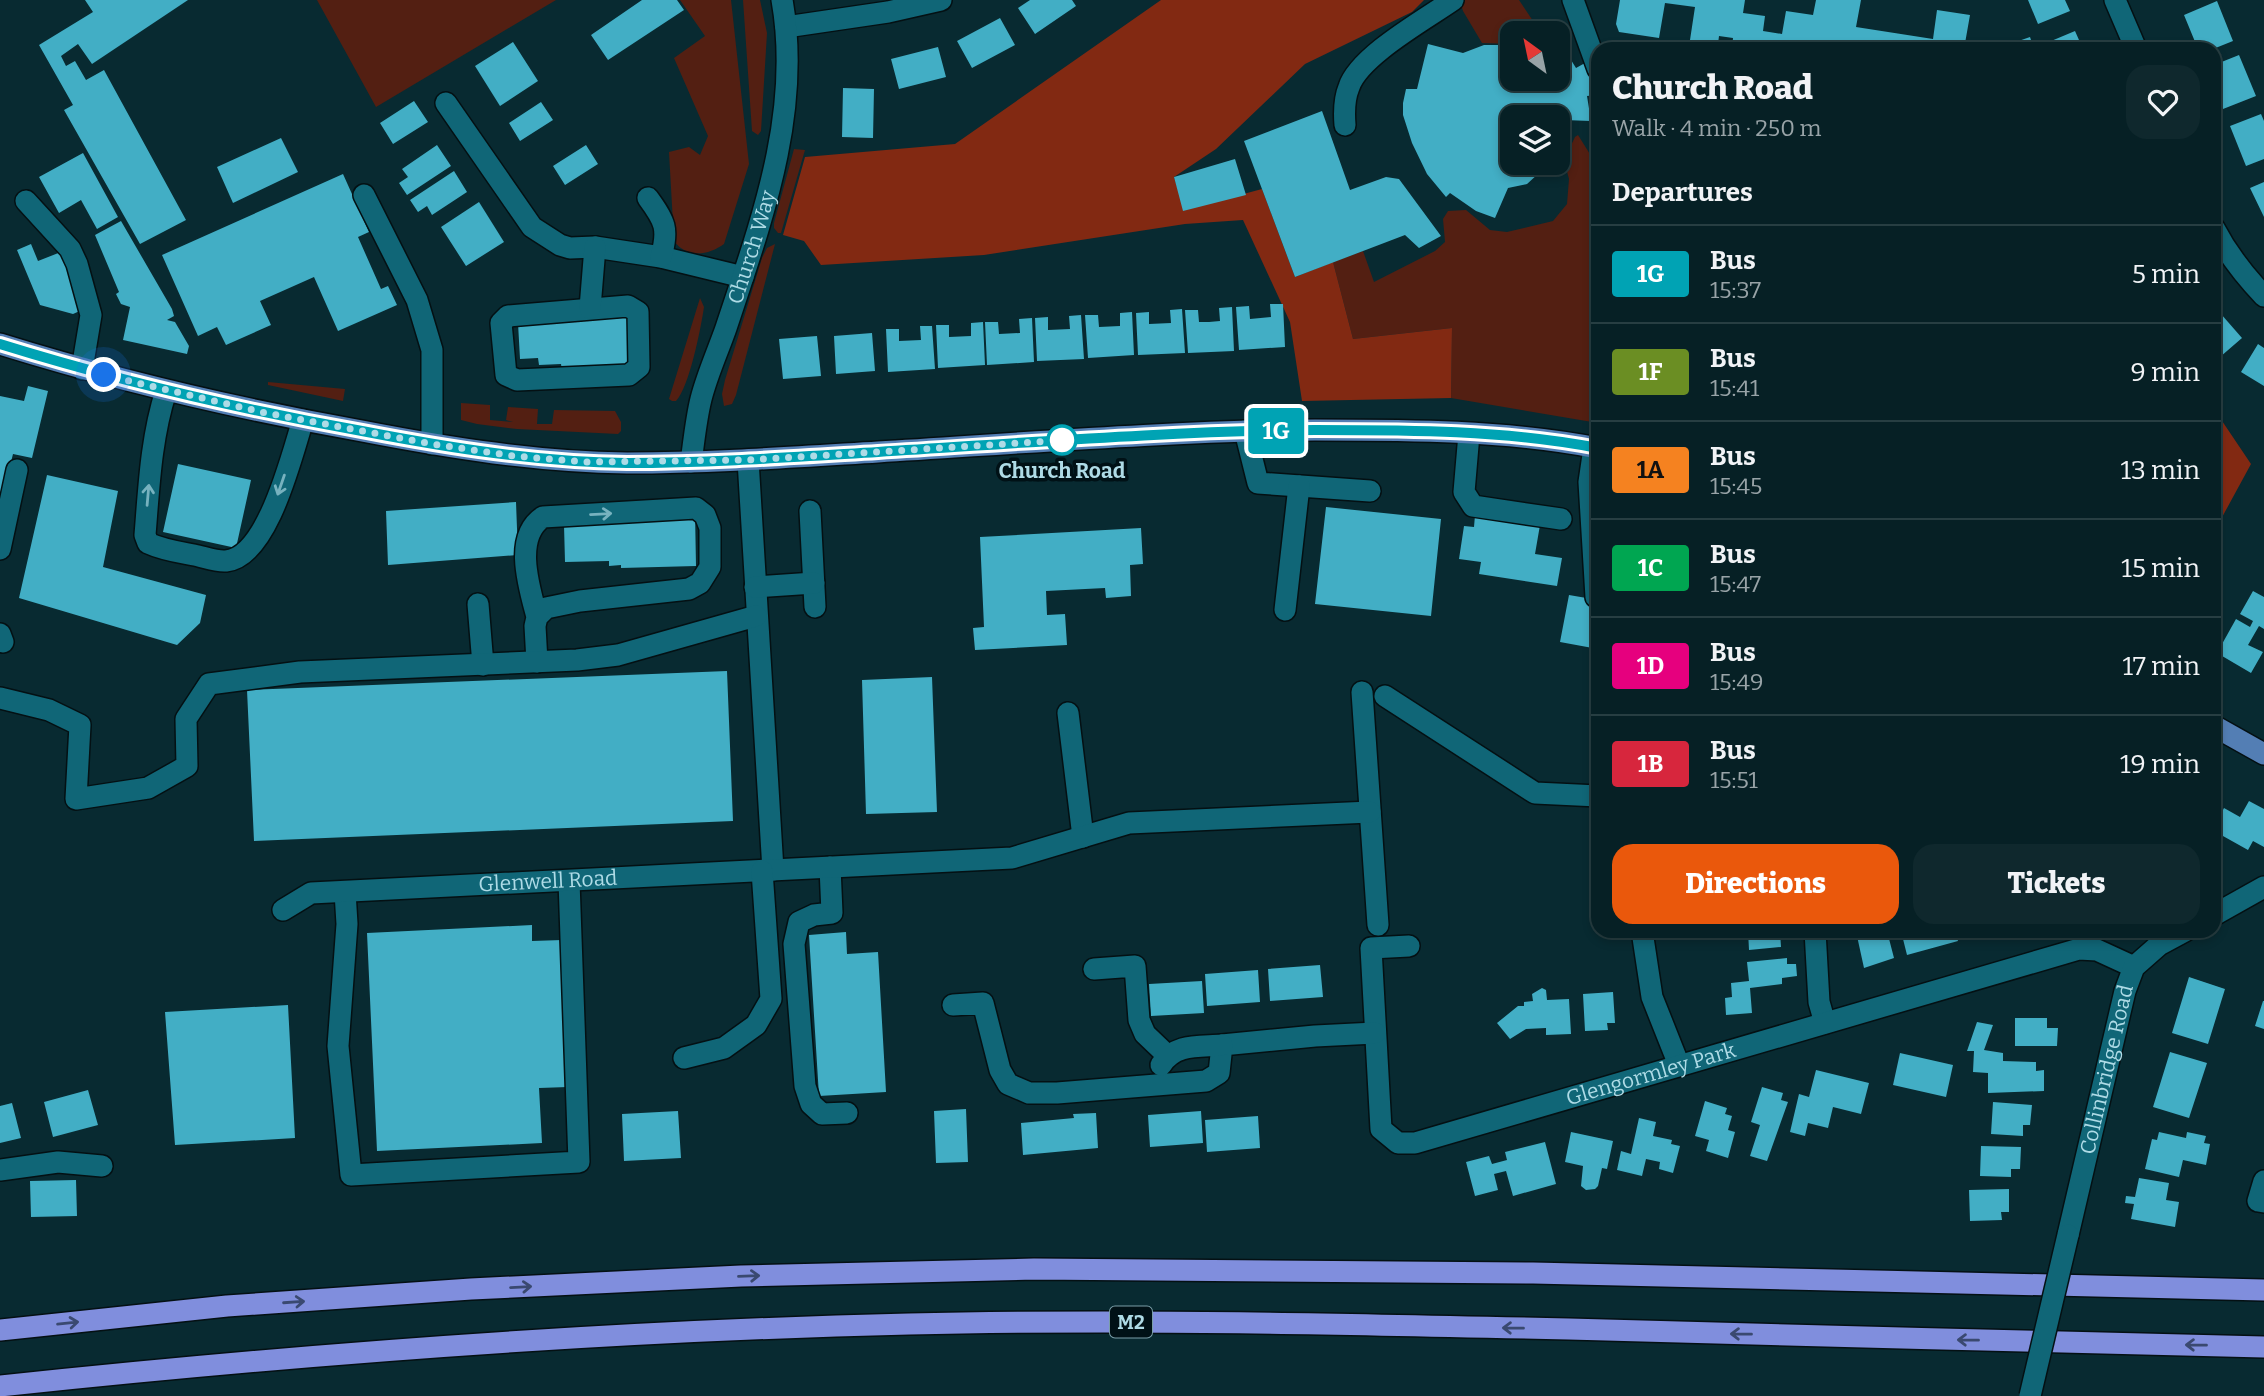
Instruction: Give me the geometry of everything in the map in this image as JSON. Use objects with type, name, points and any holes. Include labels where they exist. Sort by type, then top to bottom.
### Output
[{"type":"highway","points":[[0,1330],[227,1306],[471,1289],[741,1276],[1034,1269],[1533,1273],[2264,1290]]},
{"type":"highway","name":"M2","points":[[0,1385],[183,1366],[394,1350],[629,1335],[908,1324],[1138,1322],[1362,1325],[2264,1347]]},
{"type":"main road","points":[[0,344],[166,391],[303,421],[514,456],[585,462],[748,460],[1123,436],[1245,431],[1414,429],[1469,435],[1518,436],[1591,447]]},
{"type":"main road","points":[[2221,730],[2264,754]]},
{"type":"street","name":"Church Way","points":[[691,462],[702,397],[743,277],[771,179],[782,127],[788,80],[782,0]]},
{"type":"street","points":[[786,27],[888,12],[941,0]]},
{"type":"street","points":[[1345,125],[1344,113],[1349,85],[1372,56],[1453,0]]},
{"type":"street","points":[[1573,0],[1591,50]]},
{"type":"street","points":[[2115,0],[2133,42]]},
{"type":"street","points":[[446,103],[532,227],[560,245],[570,248],[595,247],[661,257],[743,277]]},
{"type":"street","points":[[364,195],[417,300],[432,349],[432,444]]},
{"type":"street","points":[[648,198],[666,228],[661,257]]},
{"type":"street","points":[[26,201],[69,249],[77,264],[91,315],[82,369]]},
{"type":"street","points":[[2221,241],[2245,277],[2264,296]]},
{"type":"street","points":[[590,309],[595,247]]},
{"type":"street","points":[[628,306],[638,312],[639,367],[629,375],[517,380],[506,375],[501,323],[508,316],[559,314],[590,309],[628,306]]},
{"type":"street","points":[[166,391],[152,456],[145,535],[148,543],[159,548],[226,561],[244,554],[258,537],[279,494],[303,421]]},
{"type":"street","points":[[1245,431],[1258,484],[1370,491]]},
{"type":"street","points":[[1469,435],[1464,492],[1473,506],[1561,519]]},
{"type":"street","points":[[684,1058],[724,1048],[756,1025],[771,999],[768,871],[748,460]]},
{"type":"street","points":[[0,549],[18,470]]},
{"type":"street","points":[[1591,472],[1591,515]]},
{"type":"street","points":[[1285,610],[1299,486]]},
{"type":"street","points":[[537,617],[546,608],[580,601],[689,589],[700,583],[710,567],[710,528],[705,515],[696,508],[542,517],[533,523],[527,534],[526,552],[529,589],[537,617],[537,662]]},
{"type":"street","points":[[810,511],[815,607]]},
{"type":"street","points":[[755,587],[814,583]]},
{"type":"street","points":[[478,604],[483,664]]},
{"type":"street","points":[[0,698],[49,710],[80,725],[76,799],[148,788],[187,766],[186,719],[209,684],[300,672],[577,660],[618,654],[757,615]]},
{"type":"street","points":[[1362,692],[1378,925]]},
{"type":"street","points":[[1385,696],[1535,793],[1591,796]]},
{"type":"street","points":[[1069,713],[1083,837]]},
{"type":"street","name":"Glenwell Road","points":[[283,910],[311,893],[1012,858],[1129,823],[1370,812]]},
{"type":"street","points":[[830,867],[832,913],[814,915],[799,922],[794,943],[805,1086],[811,1104],[822,1114],[847,1113]]},
{"type":"street","points":[[334,893],[347,924],[338,1046],[351,1175],[579,1162],[569,881]]},
{"type":"street","points":[[2221,911],[2264,887]]},
{"type":"street","points":[[1643,938],[1652,998],[1679,1065]]},
{"type":"street","points":[[1815,938],[1819,1002],[1825,1023]]},
{"type":"street","name":"Collinbridge Road","points":[[2030,1396],[2125,991],[2134,967],[2159,945],[2172,938]]},
{"type":"street","name":"Glengormley Park","points":[[1409,946],[1371,948],[1381,1129],[1398,1143],[1415,1143],[2078,949],[2097,950],[2134,967]]},
{"type":"street","points":[[1094,969],[1135,966],[1139,1020],[1145,1034],[1167,1055]]},
{"type":"street","points":[[953,1005],[983,1003],[1000,1070],[1009,1084],[1029,1093],[1206,1081],[1219,1073],[1222,1045]]},
{"type":"street","points":[[1157,1084],[1160,1066],[1167,1055],[1185,1048],[1375,1033]]},
{"type":"street","points":[[0,1170],[58,1162],[102,1166]]},
{"type":"shaded area","points":[[317,0],[556,0],[376,107]]},
{"type":"shaded area","points":[[680,0],[731,0],[749,164],[724,244],[705,253],[685,251],[674,241],[669,152],[689,147],[700,155],[708,136],[674,58],[705,36]]},
{"type":"shaded area","points":[[743,0],[760,0],[767,33],[761,131],[758,135],[752,131]]},
{"type":"shaded area","points":[[1161,0],[1424,0],[1412,12],[1305,64],[1216,149],[1174,177],[1184,210],[1262,189],[1295,277],[1333,262],[1353,339],[1452,328],[1451,398],[1302,401],[1290,322],[1243,220],[1185,224],[984,255],[821,265],[804,241],[783,235],[805,157],[955,144]]},
{"type":"shaded area","points":[[1519,0],[1533,21],[1500,21],[1500,44],[1482,43],[1460,1]]},
{"type":"shaded area","points":[[1578,135],[1591,156],[1591,422],[1451,398],[1452,328],[1353,339],[1333,262],[1363,251],[1374,282],[1435,251],[1445,242],[1443,219],[1448,211],[1466,210],[1490,230],[1507,232],[1553,221],[1567,204],[1570,147]]},
{"type":"shaded area","points":[[794,149],[805,150],[781,233],[778,233],[774,223]]},
{"type":"shaded area","points":[[775,244],[736,395],[732,404],[724,406],[722,394],[725,380],[762,258],[767,248]]},
{"type":"shaded area","points":[[700,298],[704,307],[694,357],[681,394],[676,401],[672,401],[669,399]]},
{"type":"shaded area","points":[[268,382],[345,389],[343,401],[268,385]]},
{"type":"shaded area","points":[[461,403],[490,405],[490,420],[513,422],[506,420],[508,407],[538,409],[537,424],[552,424],[554,410],[615,411],[621,422],[621,431],[618,434],[517,429],[477,424],[461,420]]},
{"type":"shaded area","points":[[2221,419],[2251,464],[2221,519]]},
{"type":"building","points":[[85,0],[188,0],[92,64],[78,44],[61,56],[66,66],[75,61],[86,80],[104,70],[186,220],[140,244],[64,110],[73,105],[39,45],[93,12]]},
{"type":"building","points":[[642,0],[677,0],[684,10],[608,60],[591,35]]},
{"type":"building","points":[[1030,0],[1072,0],[1076,6],[1035,34],[1018,8]]},
{"type":"building","points":[[1620,0],[1745,0],[1743,13],[1765,16],[1763,31],[1782,34],[1786,11],[1813,15],[1816,0],[1861,0],[1856,27],[1933,39],[1937,10],[1970,15],[1965,42],[1733,42],[1733,38],[1719,36],[1718,42],[1704,42],[1690,40],[1695,7],[1665,3],[1659,38],[1619,32],[1616,24]]},
{"type":"building","points":[[2028,0],[2065,0],[2070,11],[2038,24]]},
{"type":"building","points":[[2217,1],[2233,41],[2221,46],[2221,42],[2195,42],[2184,15]]},
{"type":"building","points":[[1000,18],[1015,45],[972,68],[957,41]]},
{"type":"building","points":[[2075,31],[2080,42],[2049,42]]},
{"type":"building","points":[[2030,37],[2032,42],[2016,42]]},
{"type":"building","points":[[513,42],[538,81],[500,106],[475,66]]},
{"type":"building","points":[[1428,44],[1463,53],[1484,45],[1500,45],[1500,91],[1570,91],[1570,58],[1576,68],[1585,63],[1591,80],[1591,96],[1587,96],[1591,121],[1570,120],[1570,105],[1500,105],[1500,175],[1537,175],[1527,184],[1508,188],[1495,218],[1476,211],[1450,193],[1446,197],[1427,174],[1412,143],[1403,115],[1406,89],[1417,89]]},
{"type":"building","points":[[938,47],[946,77],[899,89],[891,59]]},
{"type":"building","points":[[2239,55],[2256,96],[2223,109],[2221,62]]},
{"type":"building","points":[[843,88],[874,89],[873,138],[842,137]]},
{"type":"building","points":[[414,101],[428,122],[393,144],[380,123]]},
{"type":"building","points":[[541,102],[553,120],[520,141],[509,123]]},
{"type":"building","points":[[1322,111],[1350,190],[1386,177],[1399,179],[1441,236],[1419,248],[1405,235],[1295,277],[1244,141]]},
{"type":"building","points":[[2261,114],[2264,121],[2264,159],[2246,166],[2230,126]]},
{"type":"building","points":[[281,138],[298,172],[233,203],[217,167]]},
{"type":"building","points":[[437,145],[451,166],[407,195],[399,183],[408,177],[402,169]]},
{"type":"building","points":[[586,145],[598,164],[565,185],[553,166]]},
{"type":"building","points":[[83,153],[118,217],[97,229],[81,200],[59,213],[39,177]]},
{"type":"building","points":[[1235,159],[1246,195],[1183,211],[1174,177]]},
{"type":"building","points":[[454,171],[467,192],[432,215],[427,206],[418,212],[410,200]]},
{"type":"building","points":[[343,174],[369,232],[358,237],[381,289],[388,286],[397,305],[338,331],[314,277],[260,301],[271,325],[226,345],[217,327],[198,336],[162,255]]},
{"type":"building","points":[[2264,182],[2264,217],[2250,188]]},
{"type":"building","points":[[479,202],[504,242],[466,266],[441,227]]},
{"type":"building","points":[[121,221],[172,309],[174,316],[167,320],[175,322],[189,346],[187,354],[123,340],[130,307],[121,304],[116,294],[119,292],[95,235]]},
{"type":"building","points":[[31,244],[38,261],[66,250],[82,310],[73,314],[40,305],[17,250]]},
{"type":"building","points":[[1270,304],[1283,304],[1285,347],[1239,350],[1236,307],[1249,306],[1250,319],[1271,317]]},
{"type":"building","points":[[1232,307],[1234,351],[1188,353],[1185,310],[1198,310],[1199,322],[1209,322],[1220,321],[1219,308]]},
{"type":"building","points":[[1182,309],[1185,353],[1138,355],[1136,313],[1149,312],[1149,324],[1171,323],[1170,310]]},
{"type":"building","points":[[629,312],[631,367],[562,370],[561,364],[539,365],[538,358],[520,359],[518,323]]},
{"type":"building","points":[[1132,312],[1134,355],[1088,358],[1085,315],[1098,315],[1099,327],[1120,326],[1120,313]]},
{"type":"building","points":[[2221,314],[2242,338],[2221,356]]},
{"type":"building","points":[[1081,315],[1084,359],[1037,361],[1035,318],[1048,317],[1048,330],[1070,329],[1069,316]]},
{"type":"building","points":[[1032,318],[1034,362],[987,365],[985,322],[998,322],[999,334],[1020,333],[1019,319]]},
{"type":"building","points":[[983,322],[985,365],[938,368],[936,325],[949,325],[949,337],[971,336],[971,323]]},
{"type":"building","points":[[920,326],[932,326],[935,369],[888,372],[886,329],[899,329],[899,341],[921,340]]},
{"type":"building","points":[[872,333],[875,371],[836,374],[834,336]]},
{"type":"building","points":[[817,336],[821,376],[783,379],[779,339]]},
{"type":"building","points":[[2258,344],[2264,348],[2264,386],[2241,372]]},
{"type":"building","points":[[28,386],[48,391],[32,458],[13,454],[0,506],[0,396],[24,401]]},
{"type":"building","points":[[178,464],[251,480],[236,548],[163,532]]},
{"type":"building","points":[[47,475],[118,491],[103,567],[206,595],[200,623],[177,645],[19,598]]},
{"type":"building","points":[[516,502],[518,555],[388,565],[386,511]]},
{"type":"building","points":[[1326,507],[1441,519],[1431,616],[1315,604]]},
{"type":"building","points":[[695,512],[696,566],[621,568],[621,565],[609,566],[609,561],[565,562],[564,525]]},
{"type":"building","points":[[1475,515],[1540,525],[1535,554],[1562,558],[1557,586],[1479,574],[1481,562],[1459,559],[1464,526],[1474,527]]},
{"type":"building","points":[[1141,528],[1143,564],[1130,565],[1131,596],[1106,598],[1105,588],[1046,591],[1047,615],[1065,614],[1067,645],[975,650],[973,628],[984,627],[980,537]]},
{"type":"building","points":[[2253,591],[2264,597],[2264,629],[2259,626],[2248,645],[2263,652],[2251,673],[2221,655],[2221,646],[2236,619],[2250,627],[2253,621],[2240,614]]},
{"type":"building","points":[[1569,595],[1591,599],[1591,648],[1560,642]]},
{"type":"building","points":[[727,671],[733,821],[254,841],[247,690]]},
{"type":"building","points":[[932,677],[937,812],[866,814],[862,680]]},
{"type":"building","points":[[2249,801],[2264,809],[2264,847],[2253,841],[2248,850],[2221,835],[2221,814],[2224,808],[2240,817]]},
{"type":"building","points":[[532,925],[532,941],[562,940],[568,1087],[539,1088],[542,1143],[377,1151],[367,933]]},
{"type":"building","points":[[846,932],[847,954],[878,952],[886,1092],[819,1096],[809,935]]},
{"type":"building","points":[[1748,938],[1780,938],[1781,947],[1749,950]]},
{"type":"building","points":[[1857,938],[1889,938],[1894,958],[1864,968]]},
{"type":"building","points":[[1903,938],[1957,938],[1958,941],[1907,955]]},
{"type":"building","points":[[1787,958],[1787,964],[1796,964],[1797,976],[1782,978],[1782,984],[1750,988],[1752,1013],[1726,1015],[1725,998],[1732,997],[1731,983],[1749,981],[1747,962]]},
{"type":"building","points":[[1320,965],[1323,997],[1270,1001],[1268,969]]},
{"type":"building","points":[[1258,970],[1260,1002],[1207,1006],[1205,974]]},
{"type":"building","points":[[2189,977],[2225,989],[2208,1044],[2172,1033]]},
{"type":"building","points":[[1202,981],[1204,1013],[1151,1016],[1149,984]]},
{"type":"building","points":[[1542,988],[1546,990],[1547,1000],[1569,999],[1571,1034],[1546,1035],[1546,1028],[1526,1029],[1510,1039],[1497,1023],[1518,1006],[1524,1006],[1524,1002],[1533,1001],[1532,994]]},
{"type":"building","points":[[1613,992],[1615,1023],[1607,1023],[1608,1030],[1585,1031],[1583,994]]},
{"type":"building","points":[[2264,1001],[2264,1029],[2255,1026]]},
{"type":"building","points":[[288,1005],[295,1138],[175,1145],[165,1012]]},
{"type":"building","points":[[2015,1018],[2047,1018],[2047,1028],[2058,1028],[2057,1046],[2015,1046]]},
{"type":"building","points":[[1977,1022],[1993,1025],[1984,1050],[2003,1053],[2003,1061],[2036,1062],[2036,1071],[2044,1070],[2044,1091],[1988,1093],[1988,1073],[1973,1072],[1974,1051],[1967,1051]]},
{"type":"building","points":[[2170,1052],[2207,1063],[2189,1118],[2153,1107]]},
{"type":"building","points":[[1900,1053],[1953,1065],[1946,1097],[1893,1085]]},
{"type":"building","points":[[1816,1070],[1869,1083],[1861,1114],[1833,1107],[1828,1128],[1808,1123],[1805,1136],[1790,1132],[1799,1094],[1809,1097]]},
{"type":"building","points":[[1762,1087],[1783,1093],[1781,1100],[1788,1102],[1767,1161],[1750,1156],[1760,1125],[1751,1122]]},
{"type":"building","points":[[88,1090],[98,1125],[53,1137],[44,1102]]},
{"type":"building","points":[[1705,1101],[1727,1108],[1725,1114],[1732,1116],[1728,1130],[1735,1132],[1728,1158],[1706,1151],[1709,1140],[1695,1136]]},
{"type":"building","points":[[1993,1102],[2032,1105],[2030,1125],[2023,1125],[2023,1136],[1991,1134]]},
{"type":"building","points":[[12,1103],[21,1138],[0,1143],[0,1106]]},
{"type":"building","points":[[966,1109],[968,1162],[936,1163],[934,1111]]},
{"type":"building","points":[[678,1111],[681,1158],[624,1161],[622,1114]]},
{"type":"building","points":[[1201,1111],[1203,1143],[1150,1147],[1148,1115]]},
{"type":"building","points":[[1096,1113],[1098,1148],[1023,1155],[1021,1123]]},
{"type":"building","points":[[1258,1116],[1260,1148],[1207,1152],[1205,1120]]},
{"type":"building","points":[[1639,1118],[1656,1122],[1653,1136],[1672,1140],[1671,1144],[1680,1146],[1673,1173],[1659,1169],[1660,1162],[1646,1159],[1642,1176],[1617,1170],[1621,1151],[1631,1154]]},
{"type":"building","points":[[1571,1132],[1613,1141],[1607,1169],[1602,1168],[1595,1189],[1586,1190],[1581,1186],[1583,1166],[1565,1162]]},
{"type":"building","points":[[2159,1132],[2186,1138],[2187,1132],[2206,1136],[2204,1143],[2210,1144],[2206,1165],[2183,1160],[2179,1177],[2145,1169],[2152,1139],[2157,1140]]},
{"type":"building","points":[[1545,1142],[1556,1184],[1513,1196],[1506,1171],[1494,1174],[1498,1190],[1475,1196],[1466,1162],[1489,1156],[1492,1164],[1507,1160],[1505,1152]]},
{"type":"building","points":[[1981,1146],[2021,1147],[2020,1169],[2011,1169],[2011,1177],[1980,1176]]},
{"type":"building","points":[[2139,1178],[2169,1183],[2166,1200],[2179,1202],[2175,1227],[2131,1219],[2134,1204],[2125,1203],[2126,1196],[2135,1197]]},
{"type":"building","points":[[76,1180],[77,1216],[31,1217],[30,1181]]},
{"type":"building","points":[[2009,1189],[2009,1212],[2001,1212],[2002,1220],[1970,1221],[1969,1190]]},
{"type":"bus line","name":"1G","points":[[0,344],[166,391],[303,421],[514,456],[585,462],[748,460],[1123,436],[1245,431],[1414,429],[1469,435],[1518,436],[1591,447]]},
{"type":"place","name":"Church Road","points":[[1062,440]]},
{"type":"route","points":[[104,375],[303,421],[514,456],[585,462],[748,460],[1069,440],[1062,440]]}]
